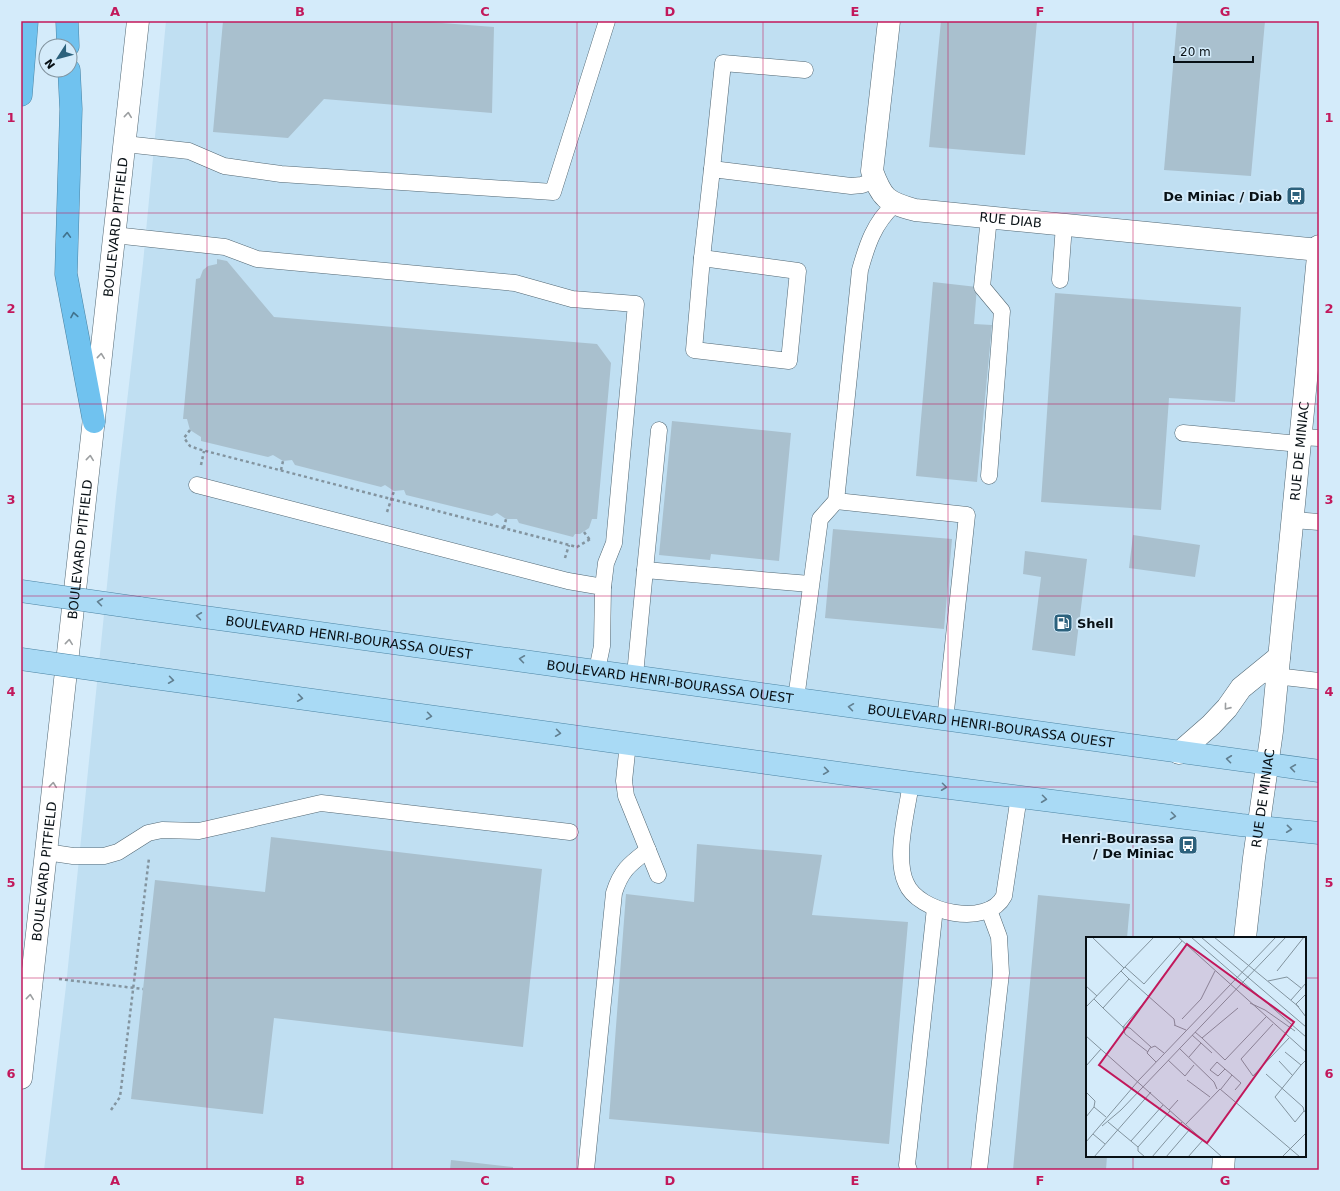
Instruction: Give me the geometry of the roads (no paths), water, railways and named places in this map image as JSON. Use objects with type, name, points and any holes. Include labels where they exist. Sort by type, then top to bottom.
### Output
[{"type":"highway","points":[[21,95],[28,21]]},
{"type":"highway","points":[[67,21],[68,38]]},
{"type":"highway","points":[[69,78],[71,109],[66,274],[94,422]]},
{"type":"main road","name":"BOULEVARD HENRI-BOURASSA OUEST","points":[[21,591],[597,670],[1179,753],[1319,771]]},
{"type":"main road","points":[[21,659],[911,783],[1319,833]]},
{"type":"street","name":"BOULEVARD PITFIELD","points":[[21,1078],[138,21]]},
{"type":"street","points":[[889,21],[872,171],[879,190],[894,205]]},
{"type":"street","name":"RUE DIAB","points":[[894,205],[915,210],[989,218],[1319,250]]},
{"type":"street","name":"RUE DE MINIAC","points":[[1245,937],[1268,764],[1272,669],[1306,440],[1319,246]]},
{"type":"street","points":[[1179,753],[1211,725],[1227,708],[1241,688],[1272,669]]},
{"type":"street","points":[[1223,1170],[1224,1157]]},
{"type":"lane","points":[[125,144],[189,151],[224,166],[281,174],[553,192],[607,21]]},
{"type":"lane","points":[[702,258],[798,271],[789,361],[694,350],[702,258],[723,63],[805,70]]},
{"type":"lane","points":[[712,170],[851,186],[862,185],[876,180]]},
{"type":"lane","points":[[796,699],[810,584],[820,519],[836,501],[860,270],[867,245],[874,229],[894,205]]},
{"type":"lane","points":[[989,218],[982,287],[1002,311],[989,476]]},
{"type":"lane","points":[[1060,280],[1064,225]]},
{"type":"lane","points":[[114,235],[225,247],[257,259],[515,283],[572,299],[636,304],[614,543],[606,563],[603,586],[602,646],[597,670]]},
{"type":"lane","points":[[635,676],[644,570],[659,430]]},
{"type":"lane","points":[[1182,433],[1306,440]]},
{"type":"lane","points":[[197,485],[568,581],[603,586]]},
{"type":"lane","points":[[836,501],[967,515],[945,720]]},
{"type":"lane","points":[[1293,520],[1319,522]]},
{"type":"lane","points":[[644,570],[810,584]]},
{"type":"lane","points":[[1272,669],[1319,681]]},
{"type":"lane","points":[[628,743],[624,782],[626,796],[658,876]]},
{"type":"lane","points":[[911,783],[901,851],[905,883],[913,895],[935,908],[947,912],[970,913],[989,910],[1000,904],[1004,896],[1019,796]]},
{"type":"lane","points":[[46,852],[73,856],[104,856],[118,852],[148,833],[162,830],[199,832],[321,803],[570,832]]},
{"type":"lane","points":[[586,1170],[614,893],[618,879],[626,867],[648,850]]},
{"type":"lane","points":[[909,1170],[907,1166],[935,908]]},
{"type":"lane","points":[[979,1170],[1001,973],[998,937],[989,910]]},
{"type":"place","name":"De Miniac / Diab","points":[[1296,196]]},
{"type":"place","name":"Shell","points":[[1063,623]]},
{"type":"place","name":"Henri-Bourassa / De Miniac","points":[[1188,845]]}]
